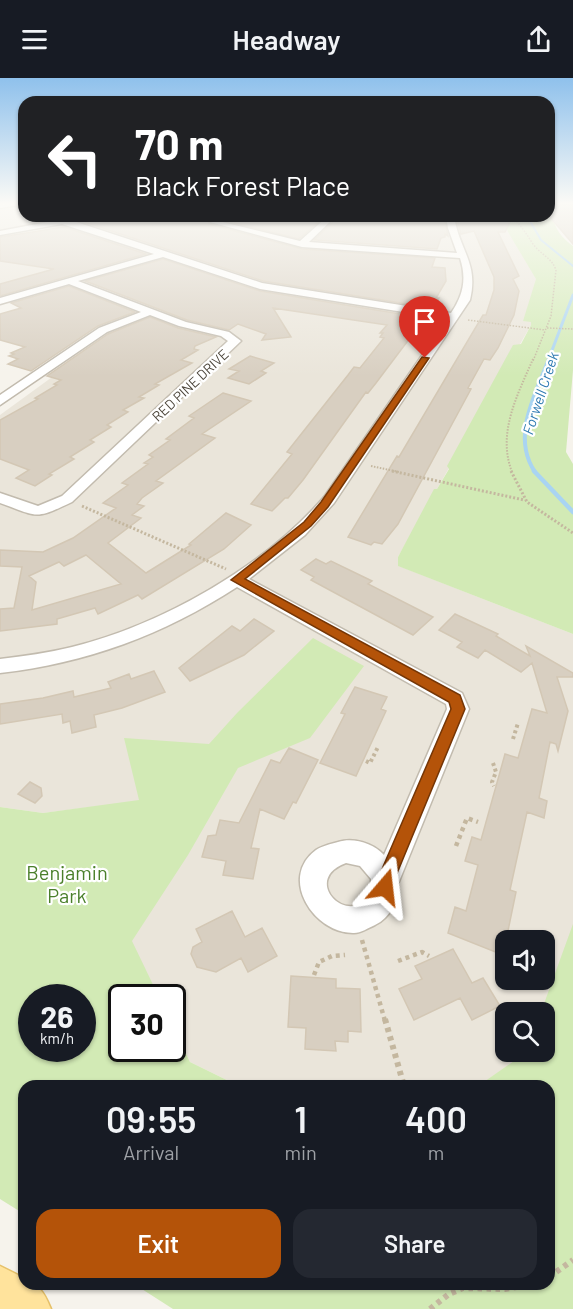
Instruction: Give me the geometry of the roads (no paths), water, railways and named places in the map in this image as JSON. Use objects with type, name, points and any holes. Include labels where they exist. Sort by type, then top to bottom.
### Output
[{"type":"main road","points":[[0,1290],[26,1309]]},
{"type":"street","points":[[0,302],[140,261]]},
{"type":"street","points":[[184,261],[279,290],[453,317]]},
{"type":"street","points":[[0,666],[75,653],[115,642],[179,614],[237,580],[308,524],[325,505],[465,300],[470,286],[470,274],[465,261]]},
{"type":"street","name":"RED PINE DRIVE","points":[[0,498],[39,512],[67,500],[235,341],[225,334],[183,324],[69,281]]},
{"type":"street","points":[[0,400],[103,330],[149,312]]},
{"type":"street","points":[[237,580],[455,699],[458,709],[385,883],[383,899],[375,912],[356,920],[339,918],[330,914],[317,901],[312,880],[321,860],[333,853],[343,851],[362,854],[372,860],[380,870],[385,883]]},
{"type":"waterway","name":"Forwell Creek","points":[[567,261],[573,266]]},
{"type":"waterway","name":"Forwell Creek","points":[[548,361],[573,295]]},
{"type":"waterway","name":"Forwell Creek","points":[[535,472],[528,459],[525,430],[532,401],[549,359]]},
{"type":"waterway","name":"Forwell Creek","points":[[534,471],[573,512]]},
{"type":"park label","name":"Benjamin Park","points":[[67,884]]}]
